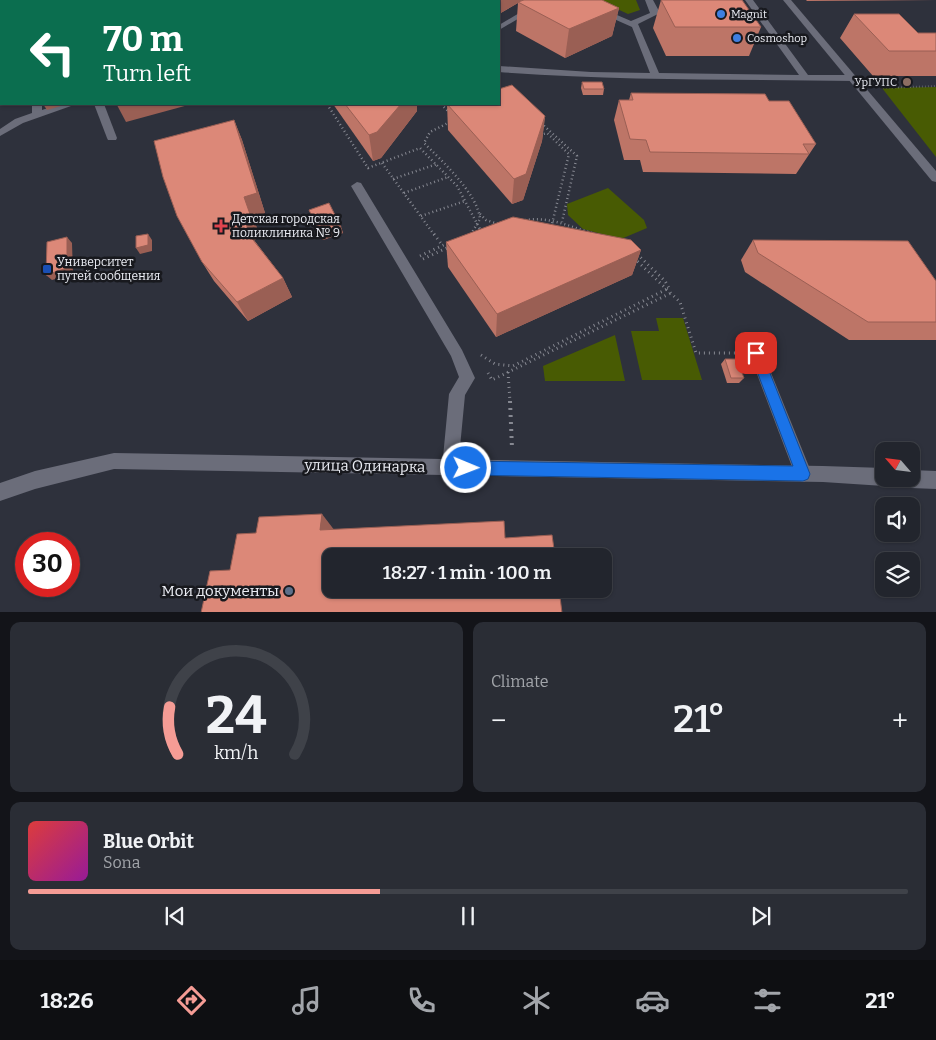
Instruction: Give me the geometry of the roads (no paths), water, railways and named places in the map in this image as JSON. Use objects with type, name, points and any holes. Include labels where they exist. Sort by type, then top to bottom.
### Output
[{"type":"street","points":[[500,27],[546,0]]},
{"type":"street","points":[[575,0],[636,26]]},
{"type":"street","points":[[649,0],[655,11],[654,14],[634,23],[656,76]]},
{"type":"street","points":[[748,0],[806,78]]},
{"type":"street","points":[[788,0],[936,178]]},
{"type":"street","points":[[500,69],[591,75],[854,78]]},
{"type":"street","points":[[36,105],[37,115]]},
{"type":"street","points":[[0,134],[19,121],[66,105]]},
{"type":"street","points":[[99,105],[112,138]]},
{"type":"street","points":[[357,186],[457,354],[468,378],[456,394],[450,468]]},
{"type":"street","points":[[756,353],[803,474]]},
{"type":"street","name":"улица Одинарка","points":[[0,492],[35,480],[114,461],[875,477]]},
{"type":"street","points":[[920,479],[936,480]]},
{"type":"place","name":"Magnit","points":[[721,14]]},
{"type":"place","name":"Cosmoshop","points":[[737,38]]},
{"type":"place","name":"УрГУПС","points":[[907,82]]},
{"type":"place","name":"Детская городская поликлиника № 9","points":[[221,226]]},
{"type":"place","name":"Университет путей сообщения","points":[[47,269]]},
{"type":"place","name":"Мои документы","points":[[289,591]]}]
